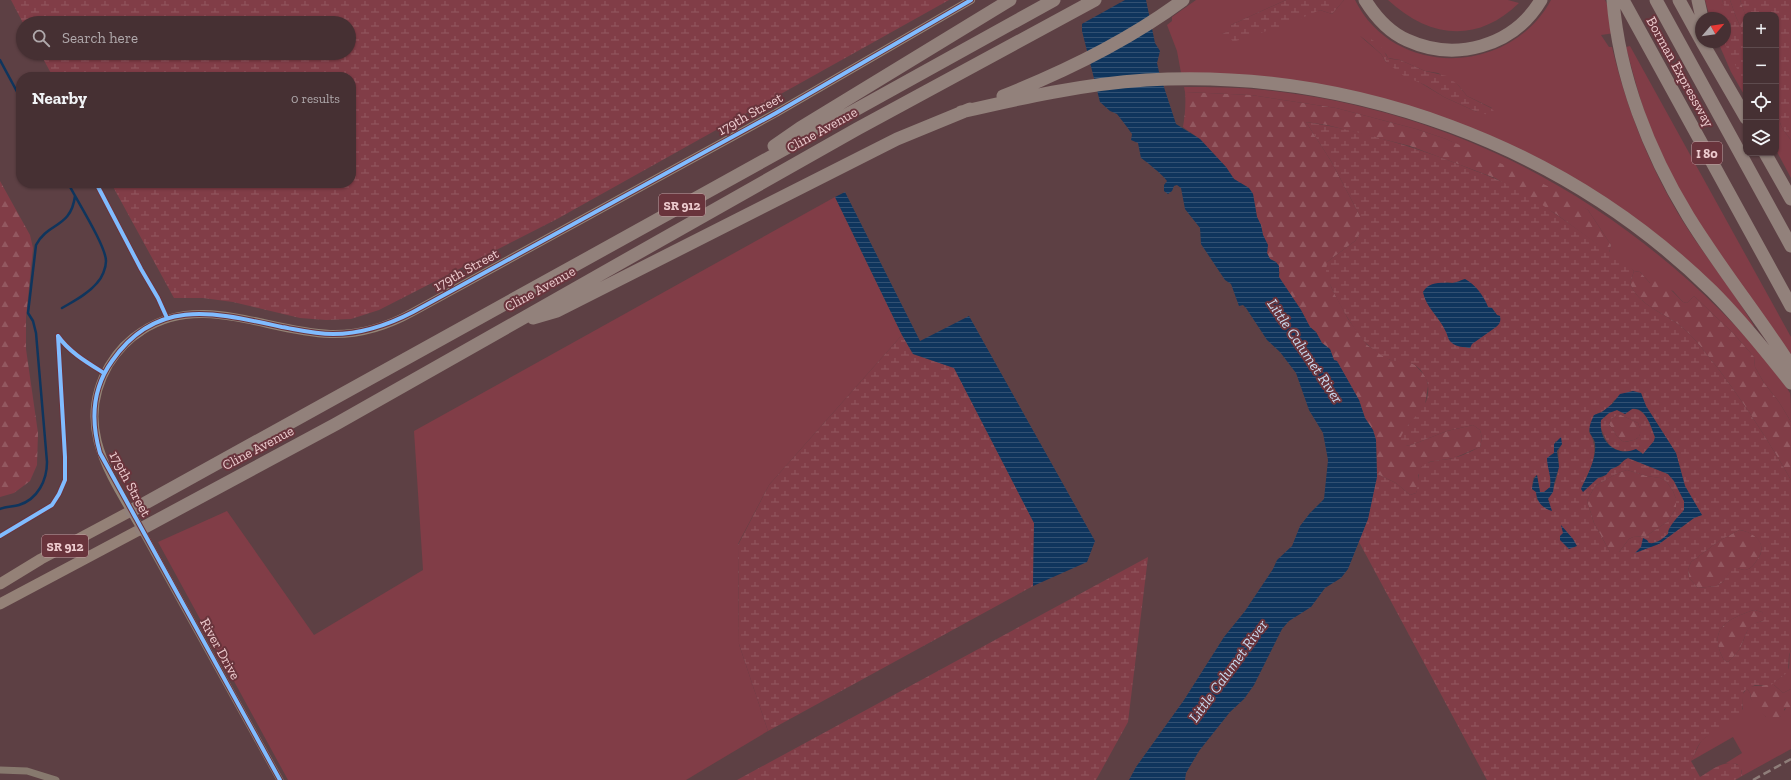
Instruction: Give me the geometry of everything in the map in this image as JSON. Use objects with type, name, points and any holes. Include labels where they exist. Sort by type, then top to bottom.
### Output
[{"type":"highway","points":[[708,191],[800,128],[1010,0]]},
{"type":"highway","name":"Cline Avenue","points":[[131,511],[1054,0]]},
{"type":"highway","name":"Cline Avenue","points":[[141,529],[336,424],[857,129],[1095,0]]},
{"type":"highway","points":[[1365,0],[1373,12],[1387,27],[1406,40],[1428,47],[1448,50],[1465,50],[1484,46],[1500,40],[1515,30],[1526,20],[1540,0]]},
{"type":"highway","points":[[1613,0],[1618,36],[1627,77],[1641,120],[1663,170],[1688,215],[1708,246],[1791,366]]},
{"type":"highway","name":"Borman Expressway","points":[[1623,0],[1791,306]]},
{"type":"highway","name":"Borman Expressway","points":[[1656,0],[1791,246]]},
{"type":"highway","points":[[1679,0],[1695,29]]},
{"type":"highway","points":[[1698,0],[1701,12]]},
{"type":"highway","points":[[507,327],[557,311],[897,139],[1066,69],[1116,43],[1179,3]]},
{"type":"highway","points":[[1706,48],[1743,113]]},
{"type":"highway","points":[[1714,48],[1743,113]]},
{"type":"highway","points":[[962,112],[1071,89],[1130,81],[1188,79],[1283,85],[1329,92],[1376,102],[1427,116],[1484,139],[1535,163],[1578,188],[1627,220],[1670,253],[1711,290],[1752,334],[1791,383]]},
{"type":"highway","points":[[1768,156],[1791,199]]},
{"type":"main road","name":"Cline Avenue","points":[[0,584],[41,559],[131,511]]},
{"type":"main road","name":"Cline Avenue","points":[[0,604],[141,529]]},
{"type":"street","name":"179th Street","points":[[141,529],[100,453],[95,430],[95,406],[100,383],[111,362],[130,339],[148,327],[172,317],[198,313],[228,315],[306,332],[332,334],[365,331],[393,322],[776,113],[971,0]]},
{"type":"street","name":"River Drive","points":[[141,529],[280,780]]},
{"type":"street","points":[[0,770],[27,771],[56,780]]},
{"type":"green space","points":[[11,0],[949,0],[557,219],[379,310],[351,319],[326,320],[300,318],[233,302],[203,298],[174,298],[114,188],[356,188],[356,72],[50,72],[44,60],[356,60],[356,16],[19,16]]},
{"type":"green space","points":[[1196,0],[1286,0],[1231,25],[1230,31],[1222,34],[1320,10],[1332,14],[1344,0],[1355,0],[1373,26],[1396,44],[1423,55],[1452,58],[1481,54],[1509,43],[1532,25],[1551,0],[1605,0],[1622,32],[1601,35],[1609,47],[1612,47],[1632,116],[1650,160],[1684,223],[1754,326],[1752,327],[1645,228],[1428,113],[1181,73],[1177,51],[1167,25],[1172,21],[1172,17]],"holes":[[[1360,36],[1386,54],[1388,58],[1400,60],[1425,71],[1438,73],[1458,85],[1467,96],[1492,108],[1477,112],[1444,97],[1386,62],[1381,54]]]},
{"type":"green space","points":[[1286,0],[1344,0],[1332,14],[1320,10],[1288,24],[1233,42],[1231,39],[1223,38],[1222,34],[1229,31],[1231,25]]},
{"type":"green space","points":[[1388,0],[1508,0],[1519,3],[1503,16],[1487,25],[1470,30],[1453,31],[1436,28],[1420,22],[1404,13]]},
{"type":"green space","points":[[1705,0],[1722,0],[1727,12],[1708,12]]},
{"type":"green space","points":[[1722,0],[1730,0],[1743,32],[1743,79],[1727,48],[1731,48],[1731,12],[1726,12]]},
{"type":"green space","points":[[1730,0],[1740,0],[1744,12],[1743,12],[1743,32]]},
{"type":"green space","points":[[1740,0],[1791,0],[1791,140],[1782,128],[1779,120],[1779,12],[1744,12]]},
{"type":"green space","points":[[1360,35],[1379,44],[1388,58],[1400,60],[1425,71],[1447,76],[1458,85],[1467,96],[1491,108],[1494,111],[1493,116],[1477,112],[1444,97],[1425,85],[1404,76],[1386,62],[1381,54]]},
{"type":"green space","points":[[1630,46],[1791,337],[1791,355],[1702,229],[1671,176],[1653,136],[1644,111],[1626,47]]},
{"type":"green space","points":[[1721,48],[1728,48],[1743,78],[1743,93],[1731,72]]},
{"type":"green space","points":[[1184,87],[1265,90],[1330,100],[1393,115],[1454,136],[1512,161],[1568,192],[1621,227],[1672,267],[1721,311],[1757,350],[1789,391],[1791,399],[1791,422],[1779,402],[1764,383],[1755,367],[1754,357],[1734,334],[1694,296],[1687,303],[1683,302],[1673,291],[1651,284],[1640,272],[1634,271],[1609,253],[1611,245],[1588,210],[1446,139],[1416,129],[1336,108],[1251,95],[1185,92]]},
{"type":"green space","points":[[1185,92],[1251,95],[1336,108],[1416,129],[1446,139],[1520,172],[1557,191],[1588,210],[1611,245],[1609,253],[1556,214],[1495,178],[1410,146],[1327,125],[1306,122],[1331,161],[1360,216],[1360,233],[1355,241],[1327,262],[1331,287],[1348,319],[1367,345],[1390,360],[1407,361],[1415,365],[1426,377],[1428,386],[1425,405],[1421,412],[1408,425],[1406,446],[1447,431],[1473,425],[1480,430],[1482,438],[1480,447],[1454,458],[1429,462],[1418,475],[1419,485],[1416,493],[1410,495],[1396,483],[1377,474],[1376,440],[1373,430],[1365,418],[1359,400],[1337,361],[1334,360],[1330,349],[1322,343],[1316,332],[1310,327],[1301,310],[1279,277],[1280,273],[1276,262],[1270,259],[1267,253],[1268,245],[1257,217],[1253,194],[1249,188],[1234,179],[1226,167],[1200,139],[1183,127]]},
{"type":"green space","points":[[1779,120],[1782,128],[1791,140],[1791,178],[1779,156]]},
{"type":"green space","points":[[1306,122],[1345,129],[1402,144],[1458,164],[1517,189],[1627,264],[1634,271],[1630,283],[1639,298],[1683,328],[1692,337],[1717,367],[1746,408],[1791,480],[1791,650],[1789,655],[1788,672],[1771,685],[1755,685],[1744,691],[1740,716],[1732,724],[1705,738],[1698,746],[1691,761],[1700,777],[1725,763],[1736,764],[1741,767],[1742,776],[1735,780],[1487,780],[1358,540],[1368,519],[1377,474],[1396,483],[1410,495],[1416,493],[1419,474],[1424,465],[1431,462],[1460,456],[1480,447],[1482,438],[1480,430],[1473,425],[1447,431],[1406,446],[1400,440],[1403,432],[1426,402],[1428,385],[1425,377],[1415,365],[1408,362],[1388,359],[1378,353],[1363,340],[1350,321],[1332,288],[1326,271],[1327,262],[1355,241],[1360,233],[1360,216],[1331,161]],"holes":[[[1465,279],[1476,288],[1488,307],[1492,308],[1497,315],[1500,316],[1496,327],[1471,344],[1470,348],[1449,339],[1447,333],[1428,304],[1423,292],[1447,282],[1453,283]],[[1641,393],[1646,406],[1676,453],[1685,486],[1702,515],[1694,518],[1659,544],[1637,549],[1661,540],[1668,534],[1668,530],[1684,510],[1684,501],[1674,481],[1668,474],[1628,458],[1619,466],[1611,468],[1603,477],[1598,478],[1581,488],[1593,461],[1594,446],[1589,432],[1594,415],[1600,413],[1614,400]],[[1555,441],[1562,444],[1559,452],[1557,478],[1548,499],[1550,503],[1537,500],[1536,492],[1532,489],[1533,478],[1537,475],[1540,492],[1544,492],[1550,487],[1550,455],[1554,453]],[[1627,470],[1660,478],[1666,481],[1673,491],[1676,499],[1676,508],[1667,522],[1646,536],[1633,537],[1629,539],[1619,552],[1610,552],[1594,523],[1587,501],[1595,486],[1618,473]],[[1739,530],[1755,536],[1761,544],[1762,549],[1752,567],[1746,570],[1733,567],[1723,582],[1716,586],[1698,588],[1689,578],[1688,570],[1691,562],[1719,541]],[[1754,610],[1762,612],[1764,617],[1763,621],[1757,622],[1750,627],[1738,651],[1728,662],[1724,660],[1719,649],[1719,633],[1722,627],[1736,617]]]},
{"type":"green space","points":[[0,181],[30,235],[33,248],[26,317],[26,349],[38,433],[37,465],[30,481],[14,493],[0,497]]},
{"type":"green space","points":[[835,197],[902,335],[769,485],[738,544],[739,644],[768,731],[686,780],[288,780],[158,542],[227,511],[314,635],[423,570],[414,431]]},
{"type":"green space","points":[[1634,271],[1640,272],[1650,283],[1656,279],[1662,281],[1683,302],[1687,303],[1694,296],[1734,334],[1754,357],[1755,367],[1764,383],[1779,402],[1791,422],[1791,480],[1746,408],[1701,347],[1683,328],[1639,298],[1630,283]]},
{"type":"green space","points":[[902,335],[913,354],[954,368],[1034,523],[1033,586],[768,731],[739,644],[738,545],[769,485]]},
{"type":"green space","points":[[1632,409],[1637,410],[1644,415],[1650,423],[1655,437],[1654,441],[1643,454],[1640,451],[1623,451],[1610,446],[1602,431],[1601,420],[1609,413],[1617,410],[1625,414]],"holes":[[[1619,414],[1638,423],[1640,435],[1636,439],[1624,442],[1609,425],[1611,419]]]},
{"type":"green space","points":[[1619,414],[1638,423],[1641,431],[1639,437],[1634,440],[1624,442],[1618,437],[1609,425],[1611,419]]},
{"type":"green space","points":[[1627,470],[1660,478],[1666,481],[1673,491],[1676,499],[1676,508],[1667,522],[1646,536],[1633,537],[1629,539],[1619,552],[1610,552],[1594,523],[1587,501],[1595,486],[1618,473]]},
{"type":"green space","points":[[1739,530],[1755,536],[1761,544],[1762,549],[1755,563],[1751,568],[1746,570],[1733,568],[1723,582],[1716,586],[1698,588],[1689,578],[1688,570],[1691,562],[1719,541]]},
{"type":"green space","points":[[1148,557],[1128,722],[1096,780],[737,780]]},
{"type":"green space","points":[[1754,610],[1762,612],[1765,617],[1763,621],[1757,622],[1750,627],[1737,653],[1728,662],[1724,660],[1719,649],[1718,640],[1722,627],[1736,617]]},
{"type":"green space","points":[[1791,650],[1791,689],[1783,693],[1774,685],[1774,682],[1787,672]]},
{"type":"green space","points":[[1774,682],[1774,685],[1783,693],[1791,689],[1791,708],[1784,709],[1785,715],[1779,717],[1766,717],[1755,707],[1747,688],[1772,684]]},
{"type":"green space","points":[[1747,688],[1751,699],[1766,717],[1780,717],[1786,708],[1791,708],[1791,749],[1742,776],[1742,771],[1737,764],[1726,763],[1742,753],[1733,737],[1691,761],[1702,740],[1743,709],[1742,695]]},
{"type":"water","name":"Little Calumet River","points":[[1075,0],[1146,0],[1155,43],[1160,51],[1157,63],[1159,72],[1176,124],[1200,139],[1226,167],[1234,179],[1249,188],[1253,194],[1257,217],[1268,245],[1267,253],[1270,259],[1276,262],[1279,266],[1279,277],[1301,310],[1310,327],[1316,332],[1322,343],[1330,349],[1334,360],[1337,361],[1359,400],[1365,418],[1373,430],[1376,440],[1377,477],[1368,519],[1348,569],[1341,578],[1325,588],[1311,607],[1289,621],[1282,629],[1254,685],[1244,699],[1230,712],[1199,751],[1186,773],[1185,780],[1129,780],[1136,767],[1184,700],[1224,637],[1245,611],[1273,569],[1277,560],[1292,546],[1300,526],[1324,499],[1328,460],[1323,433],[1309,410],[1296,373],[1280,352],[1267,340],[1246,308],[1243,305],[1239,306],[1231,284],[1225,280],[1201,244],[1200,228],[1185,209],[1181,188],[1177,185],[1174,186],[1172,191],[1168,194],[1164,191],[1164,185],[1167,181],[1141,158],[1138,143],[1131,140],[1132,134],[1117,114],[1110,111],[1100,102],[1082,31],[1082,20]]},
{"type":"water","points":[[845,192],[920,341],[969,316],[1095,541],[1087,562],[1033,586],[1034,523],[954,368],[913,354],[902,335],[835,197]]},
{"type":"water","points":[[1465,279],[1476,287],[1488,307],[1492,308],[1497,315],[1500,316],[1500,322],[1497,326],[1472,344],[1470,348],[1458,346],[1451,342],[1427,303],[1423,292],[1432,284],[1454,283]]},
{"type":"water","points":[[1633,391],[1641,393],[1646,406],[1676,453],[1685,486],[1702,515],[1694,518],[1659,544],[1635,553],[1641,547],[1643,538],[1649,543],[1654,543],[1668,534],[1672,524],[1684,510],[1684,501],[1674,481],[1668,474],[1628,458],[1611,469],[1606,475],[1598,478],[1583,492],[1581,489],[1591,467],[1595,449],[1595,443],[1590,433],[1591,421],[1594,415],[1602,412],[1612,404],[1620,394]],"holes":[[[1632,409],[1637,409],[1644,414],[1650,423],[1655,437],[1654,441],[1643,454],[1636,449],[1622,451],[1610,446],[1603,435],[1601,420],[1609,413],[1617,410],[1625,414]]]},
{"type":"water","points":[[1561,437],[1562,444],[1557,451],[1559,467],[1553,492],[1548,499],[1552,511],[1545,508],[1541,504],[1536,492],[1532,489],[1537,475],[1540,492],[1544,492],[1550,487],[1547,458],[1554,453],[1554,444]]},
{"type":"water","points":[[1561,525],[1577,546],[1569,549],[1560,540],[1560,536],[1563,533]]},
{"type":"pier","points":[[1073,0],[1125,0],[1080,25]]},
{"type":"waterway","points":[[0,60],[16,90]]},
{"type":"waterway","points":[[62,308],[81,297],[99,281],[106,261],[105,254],[96,234],[71,188]]},
{"type":"waterway","points":[[0,509],[19,505],[26,502],[36,494],[43,482],[47,469],[36,333],[33,321],[28,313],[36,245],[47,232],[64,220],[69,214],[73,206],[75,196]]},
{"type":"railway","points":[[1753,780],[1791,759]]},
{"type":"cycle path","points":[[280,780],[100,453],[95,429],[95,406],[97,394],[105,372],[112,361],[130,340],[148,326],[168,318],[190,314],[212,314],[234,317],[301,331],[326,334],[343,334],[354,332],[374,328],[394,321],[776,113],[971,0]]},
{"type":"cycle path","points":[[99,188],[158,298],[167,318]]},
{"type":"cycle path","points":[[58,336],[73,352],[104,373]]},
{"type":"cycle path","points":[[0,536],[52,505],[65,480],[58,336]]}]
